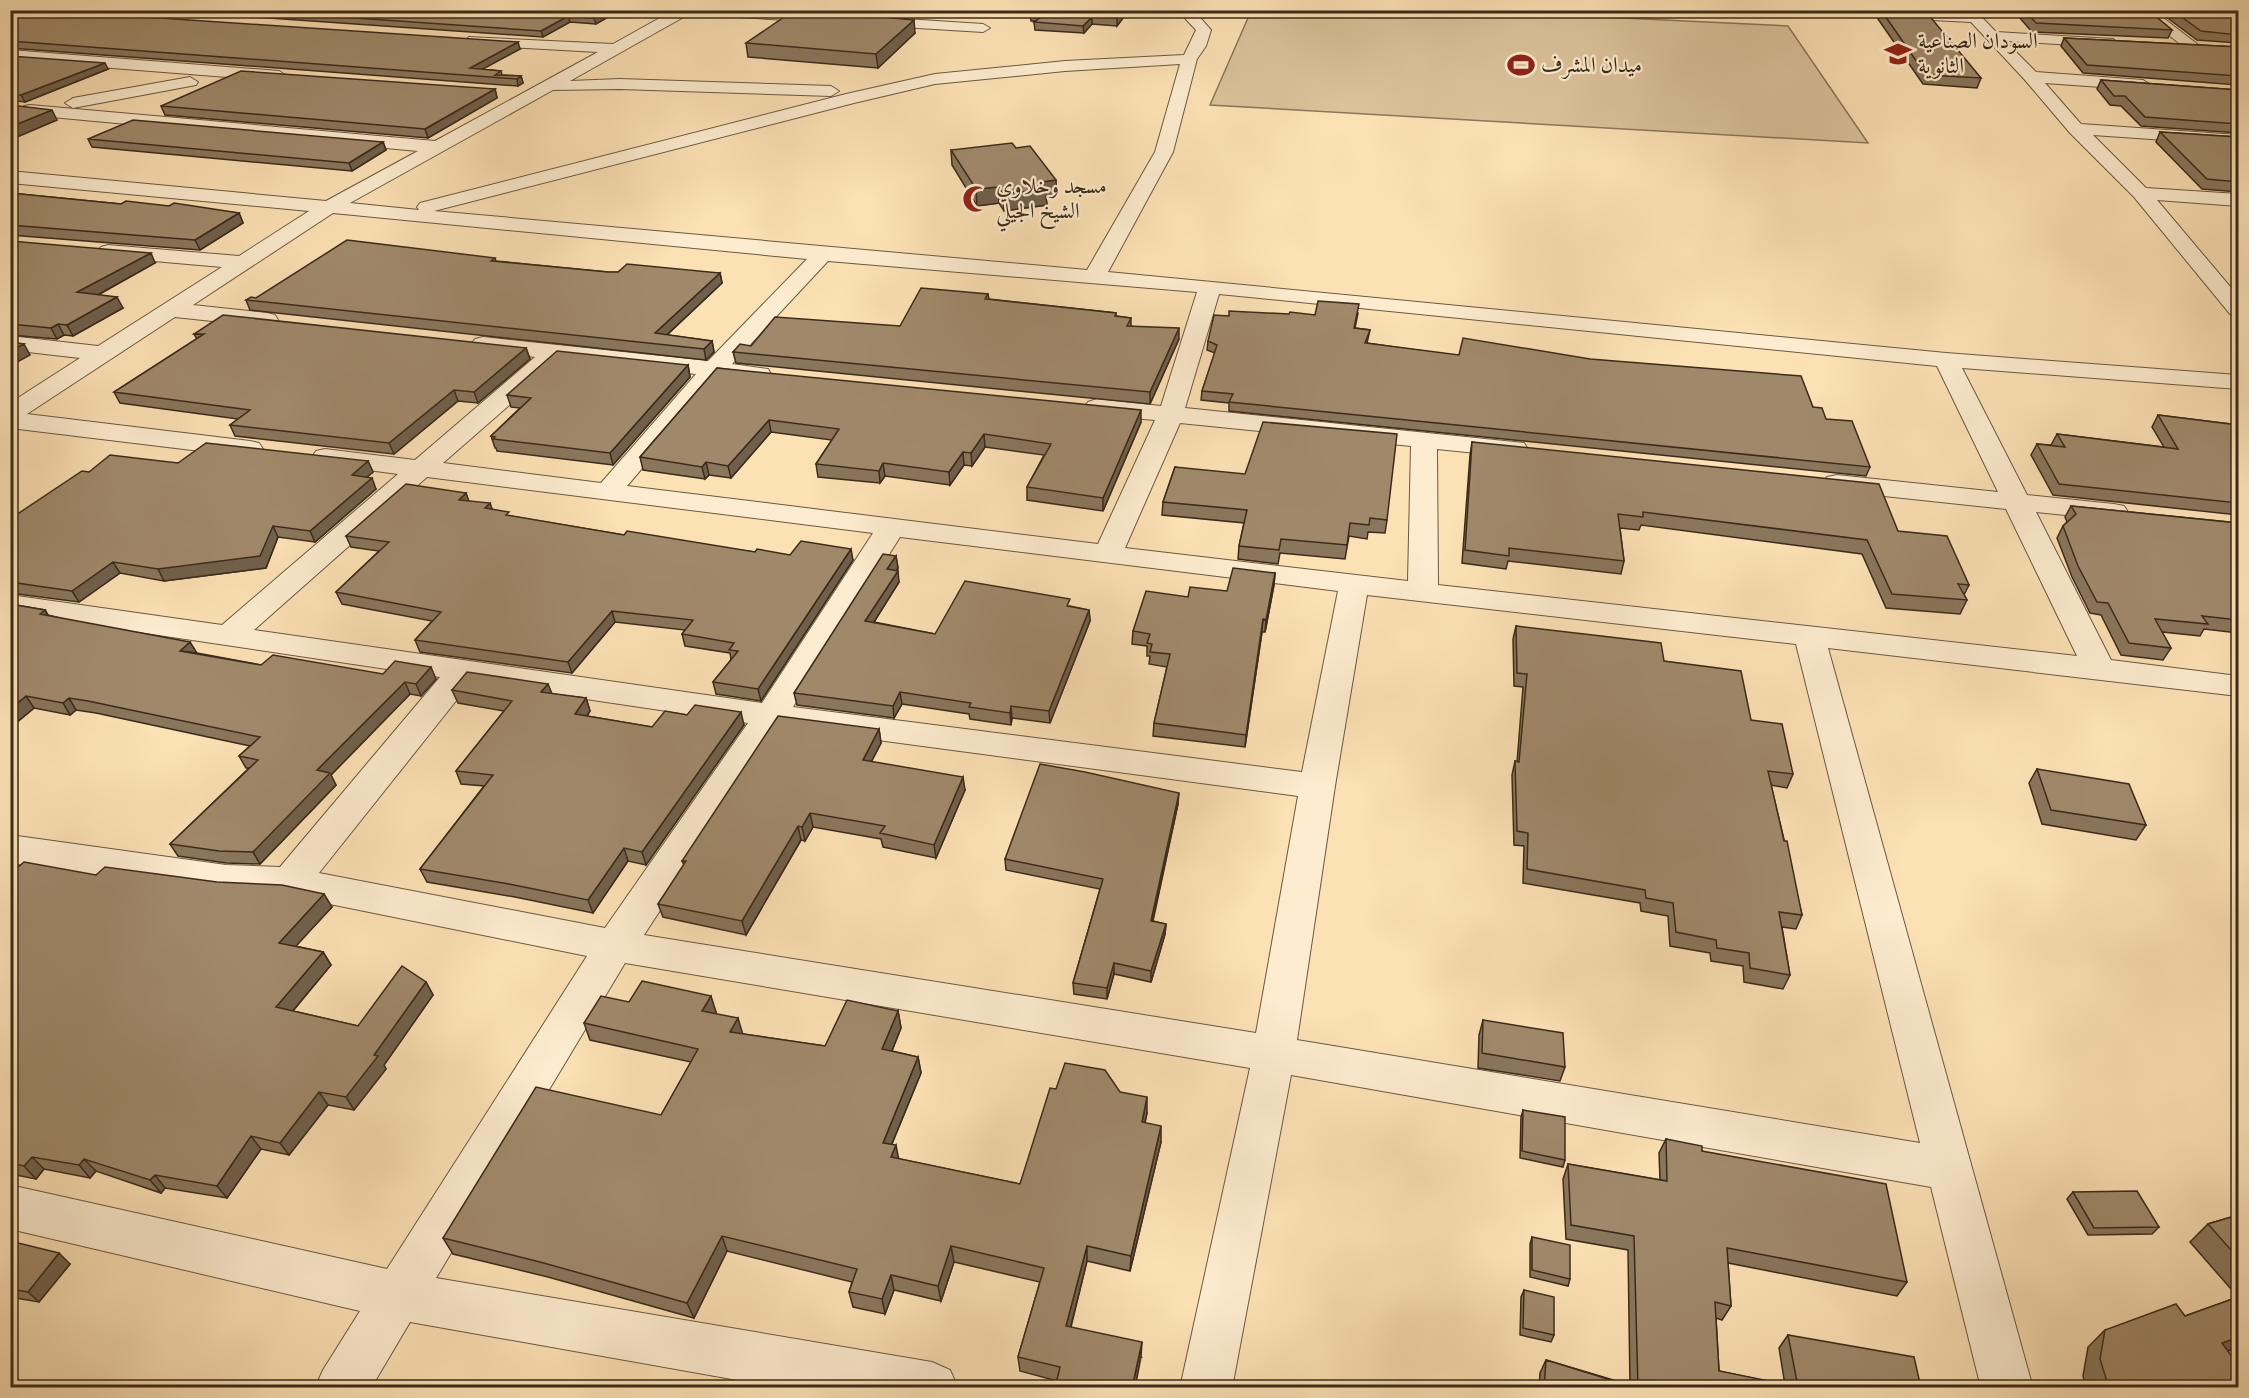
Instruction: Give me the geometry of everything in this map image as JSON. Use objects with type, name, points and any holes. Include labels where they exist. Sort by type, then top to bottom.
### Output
[{"type":"street","points":[[10,414],[331,206],[686,10],[983,28]]},
{"type":"street","points":[[1094,277],[1164,152],[1189,60],[1198,46],[1203,30],[1188,14],[1190,10]]},
{"type":"street","points":[[1818,10],[1970,14],[2031,77],[2076,129],[2141,193],[2238,309]]},
{"type":"street","points":[[2143,10],[2198,47],[2169,45]]},
{"type":"street","points":[[967,45],[995,16]]},
{"type":"street","points":[[1993,36],[2122,43]]},
{"type":"street","points":[[464,39],[616,49]]},
{"type":"street","points":[[10,55],[296,78]]},
{"type":"street","points":[[405,213],[935,79],[1065,66],[1189,60]]},
{"type":"street","points":[[10,118],[30,111],[237,74],[267,61]]},
{"type":"street","points":[[935,79],[951,62]]},
{"type":"street","points":[[2031,77],[2158,86]]},
{"type":"street","points":[[499,92],[620,84],[777,91],[886,90]]},
{"type":"street","points":[[30,111],[437,147]]},
{"type":"street","points":[[2076,129],[2238,141]]},
{"type":"street","points":[[10,177],[823,254],[1210,287],[1946,360],[2238,382]]},
{"type":"street","points":[[2141,193],[2238,200]]},
{"type":"street","points":[[92,249],[244,264]]},
{"type":"street","points":[[609,490],[713,370],[823,254]]},
{"type":"street","points":[[2205,271],[2238,274]]},
{"type":"street","points":[[1108,554],[1171,414],[1210,287]]},
{"type":"street","points":[[172,310],[288,323]]},
{"type":"street","points":[[462,342],[783,377]]},
{"type":"street","points":[[10,343],[102,354]]},
{"type":"street","points":[[228,636],[555,352]]},
{"type":"street","points":[[1946,360],[2099,668]]},
{"type":"street","points":[[1077,405],[1542,452]]},
{"type":"street","points":[[10,420],[609,490],[891,528],[1354,584],[1810,638],[2099,668],[2234,691]]},
{"type":"street","points":[[1423,592],[1424,440]]},
{"type":"street","points":[[1814,481],[2133,514]]},
{"type":"street","points":[[341,1388],[615,946],[771,715],[891,528]]},
{"type":"street","points":[[1206,1388],[1274,1054],[1317,786],[1354,584]]},
{"type":"street","points":[[10,604],[771,715],[1317,786]]},
{"type":"street","points":[[1810,638],[2007,1388]]},
{"type":"street","points":[[290,882],[463,670]]},
{"type":"street","points":[[10,849],[226,879],[290,882],[615,946],[1274,1054],[1949,1169]]},
{"type":"street","points":[[10,1207],[400,1296],[932,1388]]},
{"type":"shaded area","name":"ميدان المشرف","points":[[1251,11],[1475,11],[1788,26],[1868,143],[1210,105]]},
{"type":"building","points":[[10,10],[42,10],[518,42],[470,68],[501,71],[495,75],[521,76],[517,79],[10,41]]},
{"type":"building","points":[[241,10],[607,10],[594,18],[568,16],[541,31]]},
{"type":"building","points":[[1033,10],[1123,10],[1117,18],[1092,17],[1083,26],[1034,22],[1044,15],[1030,14]]},
{"type":"building","points":[[1881,10],[1927,13],[1981,78],[1926,75]]},
{"type":"building","points":[[2024,10],[2148,10],[2172,30],[2036,23]]},
{"type":"building","points":[[2172,10],[2238,10],[2238,35],[2201,31]]},
{"type":"building","points":[[793,11],[895,16],[892,18],[914,20],[876,54],[746,43]]},
{"type":"building","points":[[2064,38],[2238,47],[2238,76],[2087,65]]},
{"type":"building","points":[[10,56],[105,63],[21,95],[10,94]]},
{"type":"building","points":[[241,71],[495,89],[425,129],[161,106]]},
{"type":"building","points":[[2101,80],[2238,90],[2238,124],[2145,117],[2125,96],[2114,96]]},
{"type":"building","points":[[10,105],[52,110],[10,127]]},
{"type":"building","points":[[133,120],[383,142],[349,163],[88,139]]},
{"type":"building","points":[[2160,132],[2238,137],[2238,182],[2207,179]]},
{"type":"building","points":[[1012,143],[1016,148],[1030,146],[1056,180],[1041,182],[1046,189],[1003,194],[998,187],[976,189],[951,150]]},
{"type":"building","points":[[10,193],[121,204],[126,201],[169,206],[174,203],[239,213],[195,240],[10,225]]},
{"type":"building","points":[[347,240],[495,258],[491,261],[608,272],[618,272],[627,264],[720,273],[655,333],[712,341],[704,349],[246,300],[251,297],[256,298]]},
{"type":"building","points":[[10,241],[151,253],[77,292],[117,297],[67,325],[58,324],[51,328],[10,324]]},
{"type":"building","points":[[921,288],[988,294],[985,299],[1116,313],[1115,316],[1131,318],[1127,326],[1179,328],[1150,392],[733,352],[740,344],[751,346],[775,317],[900,326]]},
{"type":"building","points":[[1318,301],[1359,304],[1354,328],[1370,330],[1365,343],[1459,355],[1463,338],[1590,359],[1801,376],[1813,407],[1822,408],[1826,419],[1852,421],[1870,467],[1229,402],[1233,394],[1202,391],[1217,345],[1208,341],[1214,315],[1229,316],[1229,311],[1289,314],[1290,312],[1315,315]]},
{"type":"building","points":[[223,315],[526,348],[474,392],[454,390],[389,443],[230,425],[250,410],[114,392],[204,334],[194,334]]},
{"type":"building","points":[[10,342],[24,344],[10,351]]},
{"type":"building","points":[[557,351],[688,365],[610,453],[493,439],[495,437],[491,436],[531,398],[507,395]]},
{"type":"building","points":[[717,368],[1141,410],[1103,498],[1027,487],[1051,444],[984,434],[971,453],[963,452],[949,472],[883,463],[879,471],[816,464],[839,429],[769,420],[728,466],[706,462],[702,467],[640,457]]},
{"type":"building","points":[[2158,415],[2238,425],[2238,503],[2059,484],[2037,444],[2065,447],[2057,434],[2178,449]]},
{"type":"building","points":[[1263,422],[1397,434],[1387,520],[1370,518],[1369,525],[1350,523],[1347,545],[1281,539],[1279,550],[1239,546],[1247,510],[1163,502],[1175,467],[1245,474]]},
{"type":"building","points":[[1472,442],[1879,484],[1898,531],[1947,536],[1969,585],[1958,584],[1967,600],[1892,594],[1867,540],[1643,512],[1643,517],[1618,514],[1624,561],[1509,548],[1509,556],[1465,550]]},
{"type":"building","points":[[206,443],[368,461],[352,475],[372,478],[310,531],[273,526],[260,556],[158,569],[113,562],[72,591],[10,582],[10,519],[82,471],[89,472],[110,455],[178,463]]},
{"type":"building","points":[[406,484],[466,493],[459,500],[490,503],[485,508],[509,512],[506,515],[624,535],[627,531],[755,552],[757,549],[790,555],[801,541],[851,549],[758,689],[713,682],[738,651],[729,650],[734,643],[682,634],[693,620],[612,611],[568,662],[415,640],[441,612],[336,592],[389,542],[346,536]]},
{"type":"building","points":[[2071,506],[2238,523],[2238,620],[2202,616],[2208,624],[2155,619],[2171,648],[2129,643],[2108,603],[2097,602],[2078,566],[2063,526],[2076,514]]},
{"type":"building","points":[[883,554],[896,556],[887,569],[898,571],[865,621],[935,634],[965,581],[1070,599],[1067,606],[1089,610],[1049,711],[1011,706],[1010,713],[969,707],[971,703],[900,692],[893,706],[794,693]]},
{"type":"building","points":[[1233,568],[1275,573],[1266,620],[1263,619],[1246,735],[1154,723],[1170,654],[1150,652],[1152,644],[1147,643],[1150,634],[1133,631],[1146,591],[1188,597],[1190,587],[1227,591]]},
{"type":"building","points":[[10,604],[45,610],[40,614],[190,642],[180,651],[261,665],[273,655],[383,674],[395,661],[431,667],[416,684],[405,682],[317,770],[330,773],[253,852],[219,851],[170,844],[258,760],[239,756],[260,737],[69,698],[63,703],[26,696],[10,709]]},
{"type":"building","points":[[1516,626],[1661,643],[1664,661],[1741,671],[1751,720],[1782,724],[1793,774],[1768,771],[1784,841],[1787,841],[1802,915],[1779,912],[1790,975],[1750,968],[1749,953],[1717,948],[1716,940],[1676,932],[1673,903],[1646,898],[1645,890],[1527,869],[1528,833],[1517,831],[1515,761],[1519,762],[1527,674],[1517,673]]},
{"type":"building","points":[[467,672],[548,684],[541,692],[586,698],[575,714],[652,727],[665,711],[687,715],[695,705],[741,712],[642,852],[624,848],[588,900],[420,869],[493,775],[456,771],[512,701],[452,690]]},
{"type":"building","points":[[778,716],[879,729],[863,760],[963,777],[934,845],[880,833],[885,826],[810,813],[802,827],[798,826],[742,921],[658,904],[686,861],[682,861]]},
{"type":"building","points":[[1040,764],[1179,793],[1151,921],[1166,924],[1151,971],[1114,963],[1107,988],[1073,983],[1103,879],[1005,859]]},
{"type":"building","points":[[2037,769],[2129,784],[2146,825],[2051,810]]},
{"type":"building","points":[[24,862],[96,875],[105,867],[217,882],[282,885],[324,894],[279,943],[323,952],[276,1007],[358,1026],[402,966],[426,982],[374,1055],[378,1056],[346,1097],[319,1092],[280,1143],[251,1136],[217,1186],[155,1175],[150,1180],[84,1159],[79,1165],[32,1157],[24,1166],[10,1163],[10,874]]},
{"type":"building","points":[[642,981],[711,996],[702,1011],[738,1018],[730,1032],[825,1046],[847,1000],[898,1011],[882,1049],[918,1057],[883,1143],[896,1145],[891,1157],[1020,1184],[1050,1088],[1056,1089],[1065,1063],[1105,1070],[1120,1092],[1147,1097],[1142,1122],[1161,1126],[1131,1256],[1087,1246],[1066,1326],[1142,1342],[1132,1388],[1055,1388],[1060,1367],[1018,1357],[1044,1268],[951,1246],[938,1286],[891,1275],[882,1299],[849,1292],[857,1269],[722,1236],[687,1303],[443,1238],[536,1087],[661,1115],[698,1049],[584,1023],[601,996],[629,1002]]},
{"type":"building","points":[[1483,1020],[1563,1033],[1565,1067],[1482,1053]]},
{"type":"building","points":[[1523,1110],[1565,1117],[1565,1160],[1522,1151]]},
{"type":"building","points":[[1666,1139],[1702,1146],[1702,1151],[1886,1184],[1907,1282],[1727,1248],[1731,1306],[1715,1302],[1719,1371],[1798,1387],[1788,1335],[1914,1357],[1921,1388],[1638,1388],[1634,1236],[1571,1225],[1568,1164],[1667,1181]]},
{"type":"building","points":[[2137,1191],[2159,1227],[2094,1228],[2073,1192]]},
{"type":"building","points":[[2238,1215],[2238,1258],[2208,1224]]},
{"type":"building","points":[[1532,1237],[1570,1245],[1570,1279],[1532,1270]]},
{"type":"building","points":[[10,1241],[59,1253],[28,1292],[10,1289]]},
{"type":"building","points":[[1524,1290],[1554,1297],[1554,1335],[1523,1328]]},
{"type":"building","points":[[2238,1297],[2238,1337],[2222,1343],[2238,1365],[2238,1388],[2109,1388],[2100,1359],[2105,1330],[2176,1304],[2185,1316]]},
{"type":"building","points":[[1546,1360],[1637,1388],[1544,1388]]},
{"type":"place","name":"السودان الصناعية الثانوية","points":[[1898,54]]},
{"type":"place","name":"ميدان المشرف","points":[[1521,65]]},
{"type":"place","name":"مسجد وخلاوي الشيخ الجيلي","points":[[976,199]]}]
